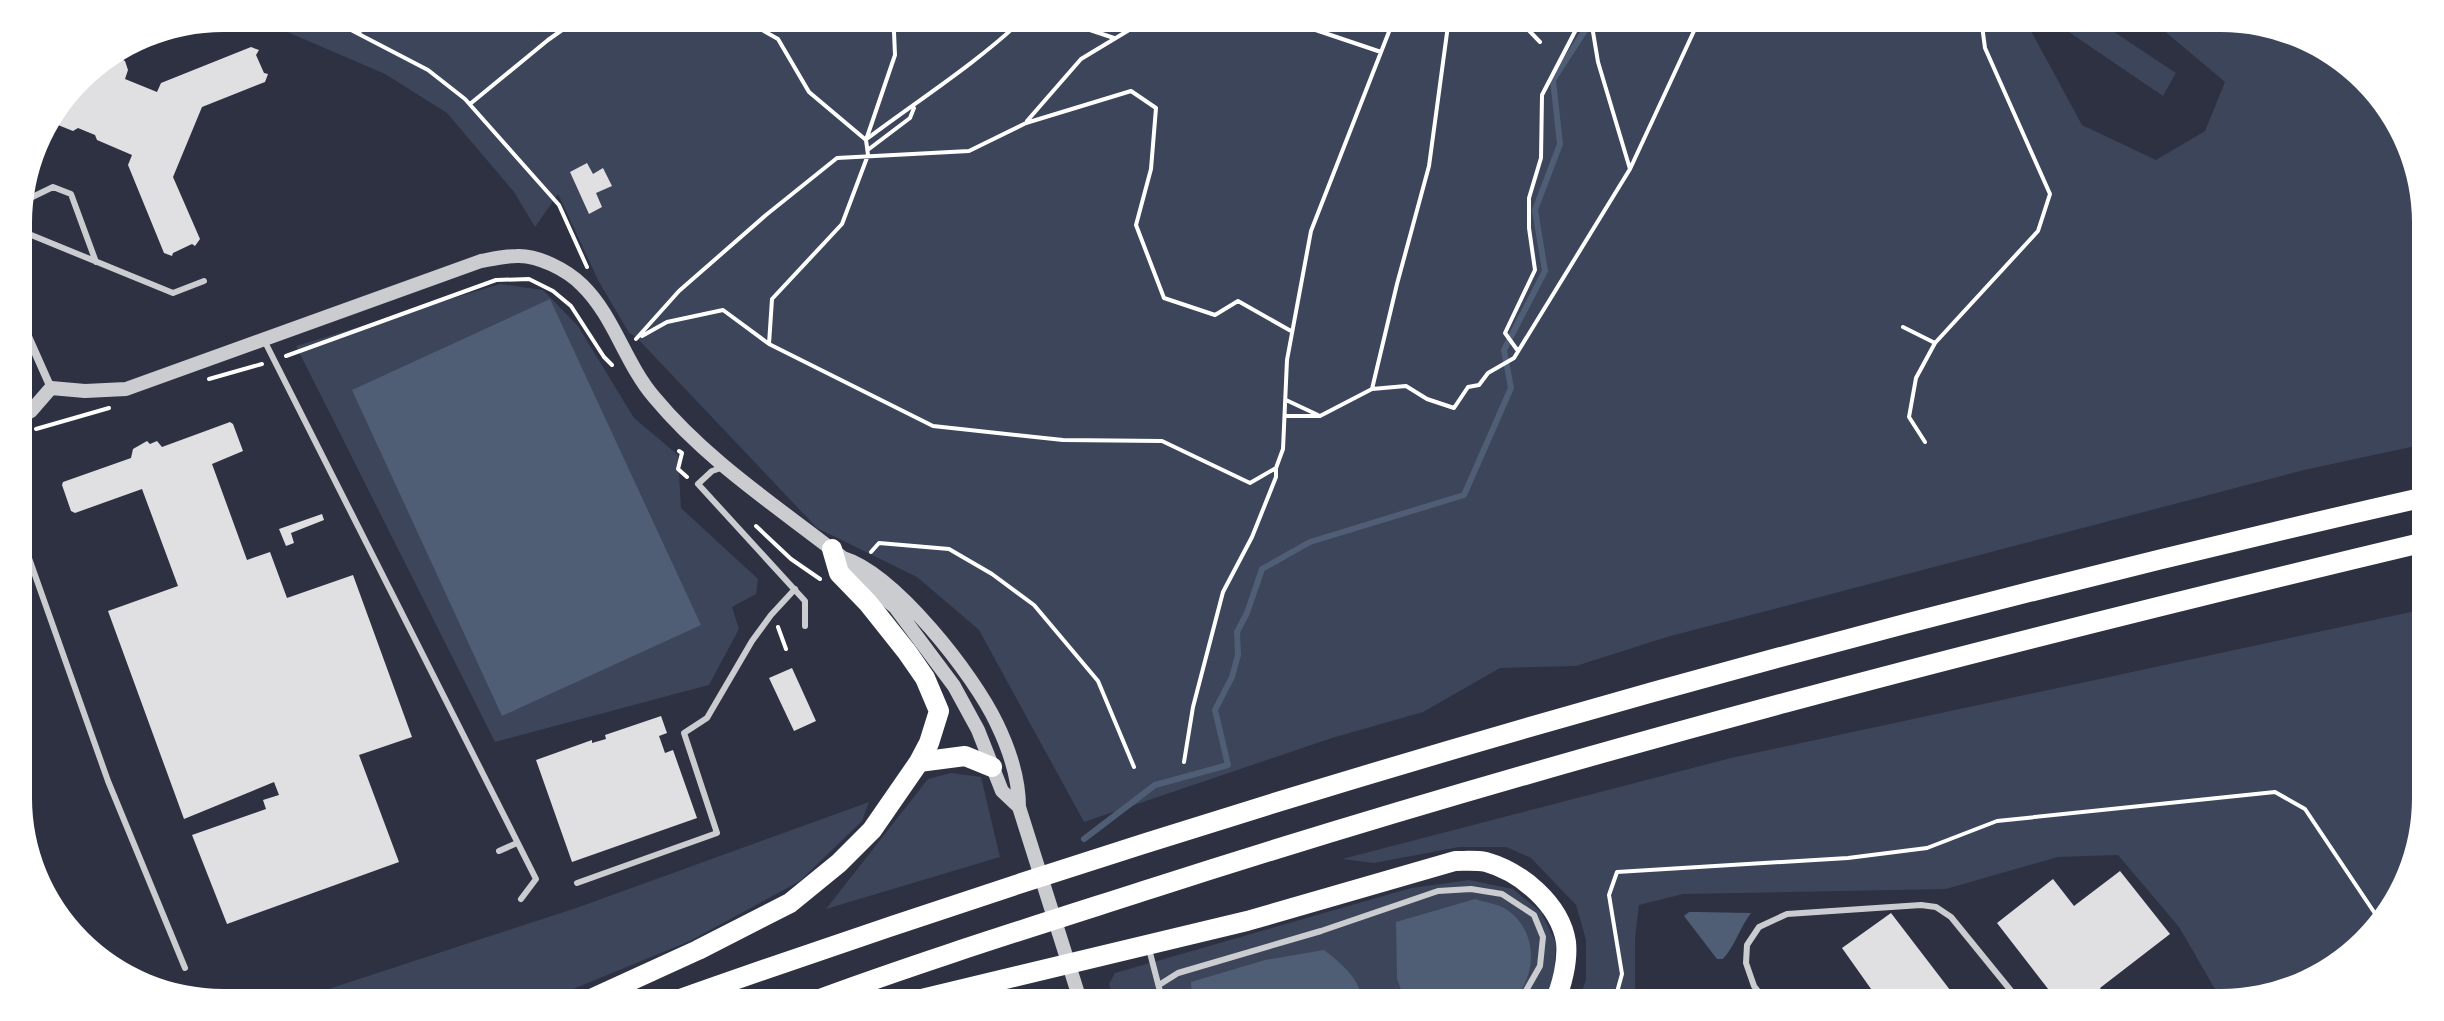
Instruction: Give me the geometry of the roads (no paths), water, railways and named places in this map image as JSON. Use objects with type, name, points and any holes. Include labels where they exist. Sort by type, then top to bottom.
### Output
[{"type":"highway","points":[[710,989],[991,893],[1287,799],[1677,684],[2205,548],[2412,500]]},
{"type":"highway","points":[[848,989],[1301,840],[1565,763],[1923,665],[2412,545]]},
{"type":"highway","points":[[613,989],[790,903],[839,863],[872,830],[929,743],[939,711],[925,678],[868,603],[839,573],[837,554]]},
{"type":"highway","points":[[919,762],[965,756],[992,767]]},
{"type":"highway","points":[[965,989],[1247,921],[1455,861],[1483,861],[1507,870],[1526,882],[1557,916],[1566,941],[1565,965],[1558,989]]},
{"type":"street","points":[[51,388],[85,391],[126,389],[481,261],[519,255],[552,265],[581,284],[603,310],[621,347],[650,393],[682,430],[724,467],[837,554],[854,573],[895,607],[954,686],[978,730],[1002,791],[1019,807]]},
{"type":"street","points":[[32,345],[51,388]]},
{"type":"street","points":[[32,410],[51,388]]},
{"type":"street","points":[[837,554],[860,563],[917,613],[967,674],[996,721],[1019,785],[1019,807],[1077,989]]},
{"type":"street","points":[[992,767],[1007,771],[1019,785]]},
{"type":"lane","points":[[34,196],[53,187],[71,194],[96,262]]},
{"type":"lane","points":[[32,235],[173,293],[204,281]]},
{"type":"lane","points":[[264,340],[536,879],[521,899]]},
{"type":"lane","points":[[724,467],[712,471],[698,484],[805,601],[805,626]]},
{"type":"lane","points":[[32,567],[108,781],[185,968]]},
{"type":"lane","points":[[577,883],[717,833],[684,733],[707,718],[771,615],[795,589]]},
{"type":"lane","points":[[499,851],[517,843]]},
{"type":"lane","points":[[1159,985],[1178,973],[1321,931],[1438,891],[1471,889],[1502,894],[1534,915],[1543,937],[1540,966],[1527,989]]},
{"type":"lane","points":[[1756,989],[1746,963],[1747,945],[1759,927],[1787,914],[1921,905],[1936,907],[1951,917],[2010,989]]},
{"type":"lane","points":[[1148,946],[1160,989]]},
{"type":"waterway","points":[[1084,839],[1155,785],[1228,765],[1215,710],[1232,677],[1238,655],[1237,632],[1262,569],[1310,542],[1464,495],[1511,388],[1504,350],[1545,271],[1535,210],[1560,144],[1553,80],[1584,32]]}]
